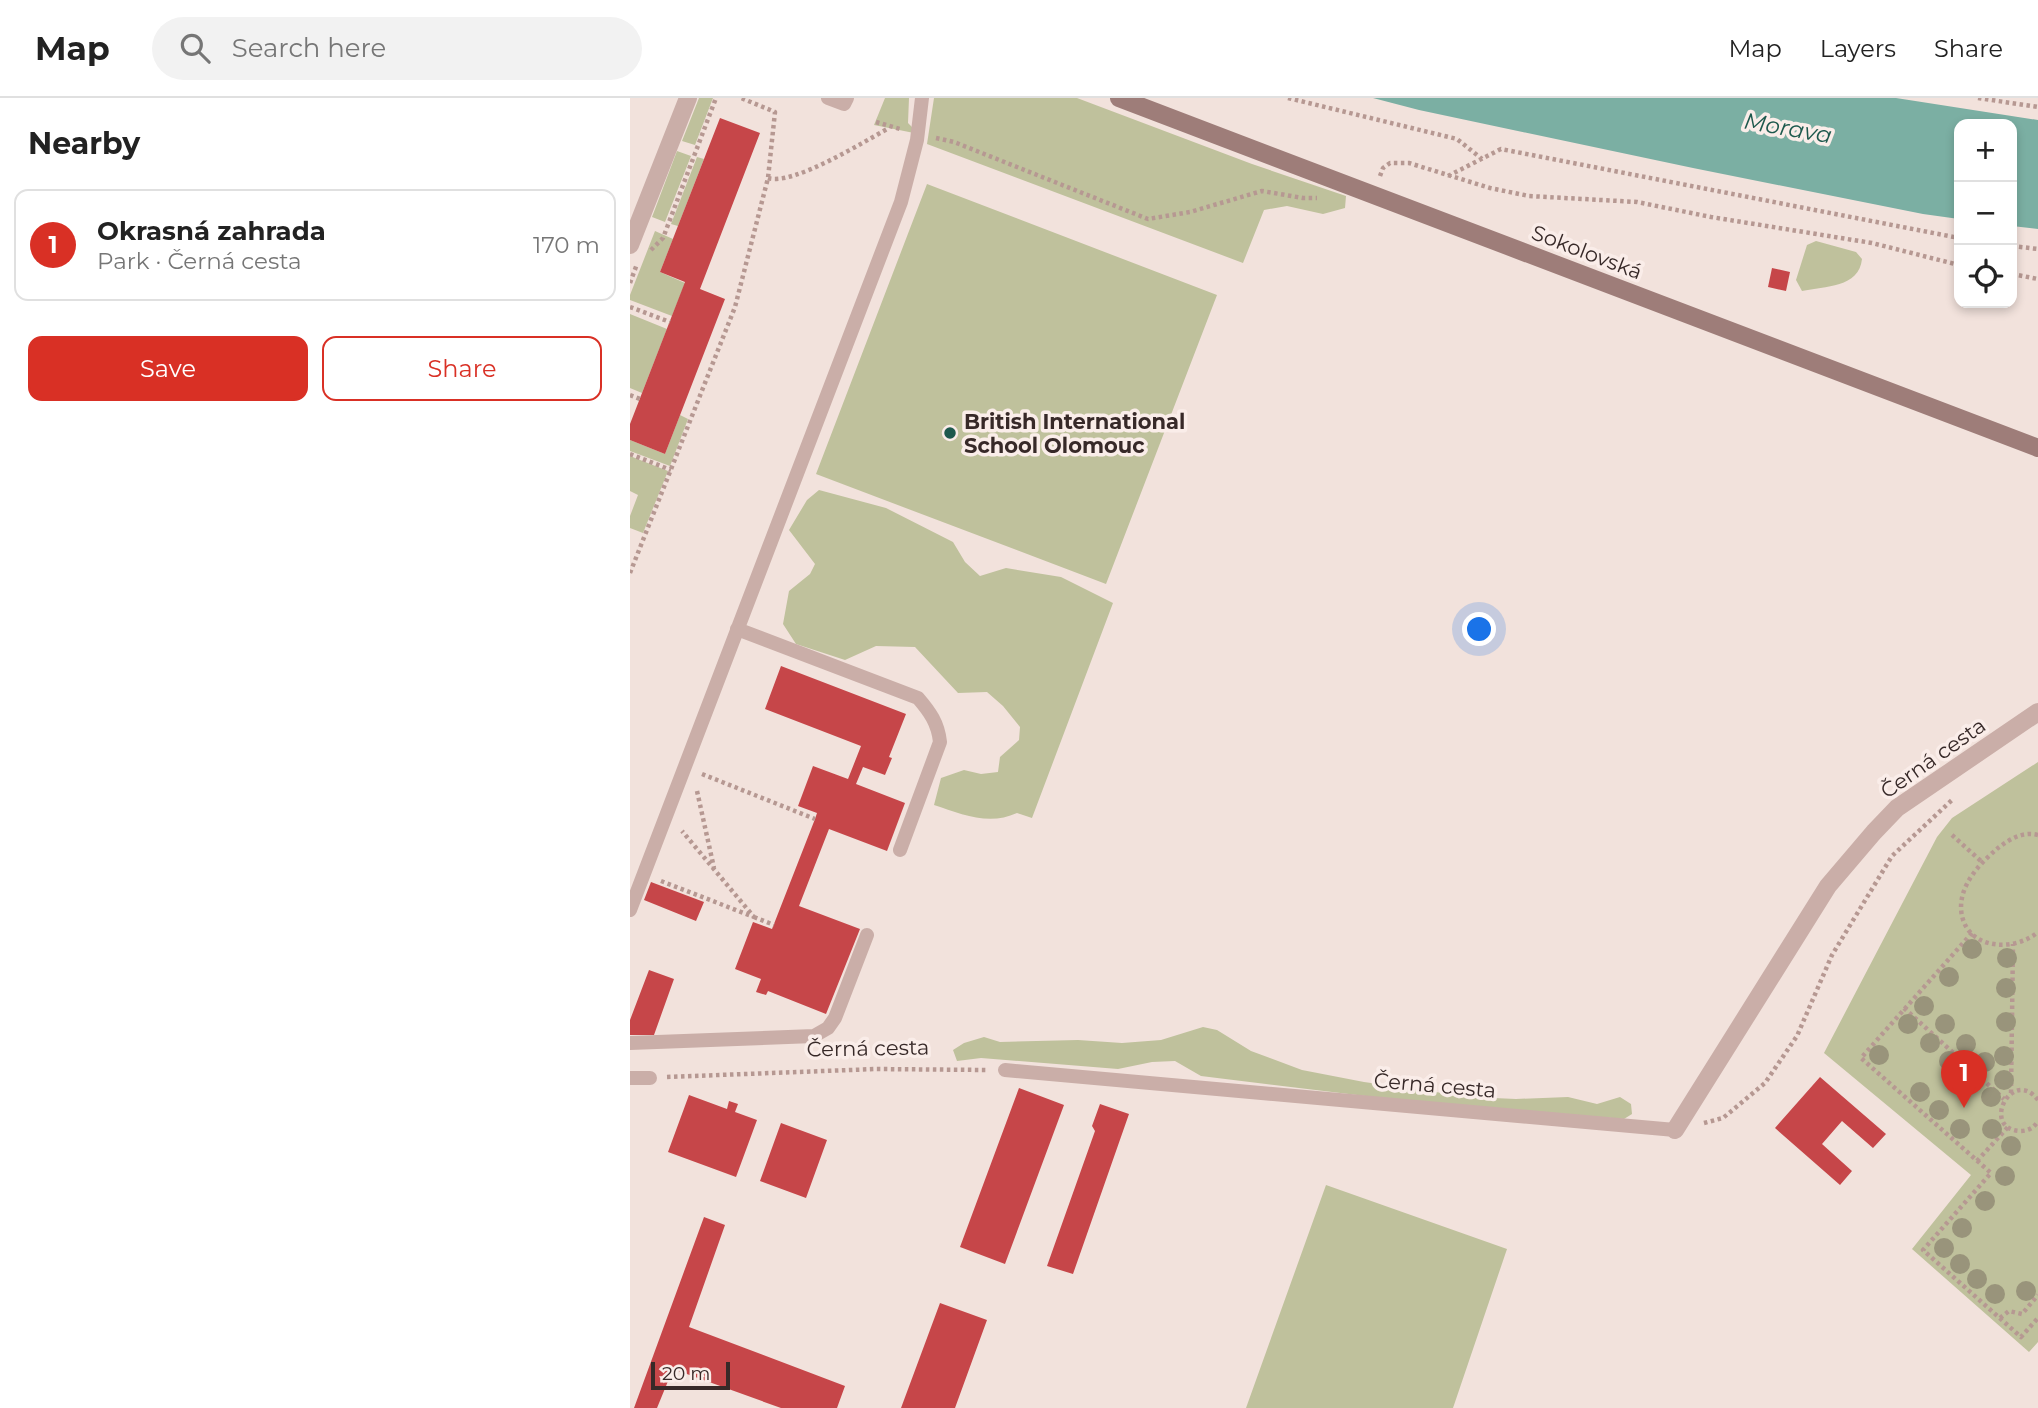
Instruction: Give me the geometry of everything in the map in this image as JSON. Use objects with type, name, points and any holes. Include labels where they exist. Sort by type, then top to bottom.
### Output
[{"type":"street","points":[[630,245],[635,217],[688,98]]},
{"type":"street","name":"Sokolovská","points":[[1119,98],[2038,448]]},
{"type":"street","name":"Černá cesta","points":[[1675,1130],[1828,886],[1874,832],[1897,808],[2038,712]]},
{"type":"lane","points":[[828,98],[844,104],[847,98]]},
{"type":"lane","points":[[630,910],[667,813],[688,768],[737,629],[901,202],[918,133],[922,98]]},
{"type":"lane","points":[[737,629],[918,698],[929,711],[938,726],[940,742],[900,850]]},
{"type":"lane","points":[[630,1043],[814,1036],[828,1028],[835,1018],[867,936]]},
{"type":"lane","name":"Černá cesta","points":[[1005,1070],[1675,1130]]},
{"type":"lane","points":[[630,1079],[650,1078]]},
{"type":"path","points":[[675,233],[664,229],[716,98]]},
{"type":"path","points":[[630,573],[735,307],[768,178],[775,112],[741,98]]},
{"type":"path","points":[[1288,98],[1457,139],[1482,159]]},
{"type":"path","points":[[1978,98],[2038,107]]},
{"type":"path","points":[[768,178],[784,179],[804,172],[890,128]]},
{"type":"path","points":[[918,133],[954,142],[1148,219],[1190,212],[1247,193],[1262,191],[1317,198]]},
{"type":"path","points":[[1448,176],[1501,149],[1954,238]]},
{"type":"path","points":[[694,152],[705,156]]},
{"type":"path","points":[[1378,181],[1383,168],[1390,163],[1409,163],[1448,176],[1529,196],[1637,202],[1872,243],[1954,264]]},
{"type":"path","points":[[2017,247],[2038,250]]},
{"type":"path","points":[[2017,275],[2038,279]]},
{"type":"path","points":[[630,307],[670,321]]},
{"type":"path","points":[[630,395],[640,399]]},
{"type":"path","points":[[630,454],[671,470]]},
{"type":"path","points":[[688,768],[815,819]]},
{"type":"path","points":[[688,768],[715,870]]},
{"type":"path","points":[[1675,1130],[1723,1118],[1765,1083],[1797,1036],[1832,955],[1892,856],[1959,795]]},
{"type":"path","points":[[667,813],[754,917]]},
{"type":"path","points":[[1952,835],[1982,862]]},
{"type":"path","points":[[2038,835],[2017,836],[1982,862],[1970,877],[1962,907],[1962,918],[1972,933],[1990,944],[2013,944],[2038,932]]},
{"type":"path","points":[[644,874],[774,925]]},
{"type":"path","points":[[1972,933],[1861,1058],[1991,1173],[1923,1250],[2021,1337],[2038,1318]]},
{"type":"path","points":[[2011,1093],[2013,944]]},
{"type":"path","points":[[1904,1008],[2004,1099]]},
{"type":"path","name":"Černá cesta","points":[[650,1078],[876,1069],[1005,1070]]},
{"type":"path","points":[[2008,1127],[2001,1111],[2004,1099],[2011,1093],[2022,1091],[2037,1096]]},
{"type":"path","points":[[2008,1127],[2024,1131],[2037,1125]]},
{"type":"path","points":[[1978,1161],[2008,1127]]},
{"type":"path","points":[[2000,1318],[2010,1311],[2022,1314],[2038,1295]]},
{"type":"green space","points":[[699,98],[713,98],[695,145],[682,141]]},
{"type":"green space","points":[[885,98],[909,98],[908,123],[914,133],[874,125]]},
{"type":"green space","points":[[934,98],[1077,98],[1252,164],[1346,196],[1345,208],[1323,214],[1287,206],[1264,210],[1243,263],[927,144]]},
{"type":"green space","points":[[677,151],[691,156],[665,222],[652,217]]},
{"type":"green space","points":[[697,157],[704,159],[678,226],[671,224]]},
{"type":"green space","points":[[927,184],[1217,295],[1106,584],[816,474]]},
{"type":"green space","points":[[655,231],[673,239],[660,272],[685,283],[672,316],[630,300]]},
{"type":"green space","points":[[1816,241],[1856,252],[1862,259],[1855,276],[1840,284],[1802,291],[1796,280],[1807,245]]},
{"type":"green space","points":[[630,314],[667,329],[642,393],[630,388]]},
{"type":"green space","points":[[680,415],[688,419],[670,466],[630,451],[630,440],[665,454]]},
{"type":"green space","points":[[630,456],[668,471],[643,533],[630,528],[630,516],[638,495],[630,491]]},
{"type":"green space","points":[[819,490],[886,508],[953,542],[965,562],[980,576],[1006,568],[1061,577],[1113,603],[1032,818],[1017,813],[986,819],[934,805],[941,778],[964,770],[981,774],[998,772],[1000,757],[1019,740],[1020,727],[987,692],[958,693],[915,647],[876,646],[845,660],[796,644],[783,624],[789,591],[810,574],[815,564],[789,530],[807,500]]},
{"type":"green space","points":[[2038,762],[2038,1342],[2029,1352],[1912,1249],[1971,1175],[1824,1053],[1937,837],[1952,818]]},
{"type":"green space","points":[[1203,1027],[1217,1030],[1251,1051],[1302,1070],[1471,1097],[1568,1097],[1597,1104],[1620,1097],[1631,1104],[1632,1114],[1624,1119],[1415,1102],[1201,1076],[1175,1061],[1152,1062],[1118,1069],[981,1058],[957,1061],[953,1050],[964,1043],[984,1037],[1000,1042],[1078,1040],[1122,1043],[1161,1040]]},
{"type":"green space","points":[[1326,1185],[1507,1249],[1453,1408],[1246,1408]]},
{"type":"water","name":"Morava","points":[[1373,98],[1896,98],[2038,120],[2038,229],[2017,227],[2017,119],[1954,119],[1954,218],[1693,168]]},
{"type":"building","points":[[720,118],[760,133],[700,289],[725,299],[665,454],[630,440],[630,424],[685,282],[660,272]]},
{"type":"building","points":[[1772,268],[1790,272],[1786,291],[1768,287]]},
{"type":"building","points":[[781,666],[906,714],[885,775],[863,767],[856,784],[905,803],[887,851],[829,829],[799,906],[860,929],[826,1014],[768,991],[766,995],[756,992],[761,979],[735,969],[753,922],[772,929],[815,819],[817,813],[798,806],[813,766],[848,779],[861,746],[765,709]]},
{"type":"building","points":[[651,882],[704,902],[696,921],[644,900]]},
{"type":"building","points":[[649,970],[674,979],[654,1035],[630,1035],[630,1020]]},
{"type":"building","points":[[1820,1077],[1886,1134],[1873,1148],[1842,1121],[1822,1144],[1852,1171],[1840,1185],[1775,1128]]},
{"type":"building","points":[[1019,1088],[1064,1105],[1005,1264],[960,1247]]},
{"type":"building","points":[[689,1095],[727,1109],[729,1101],[738,1104],[735,1112],[757,1120],[736,1177],[668,1152]]},
{"type":"building","points":[[1100,1104],[1129,1114],[1073,1274],[1047,1266],[1095,1131],[1092,1126]]},
{"type":"building","points":[[781,1123],[827,1140],[806,1198],[760,1181]]},
{"type":"building","points":[[704,1217],[725,1225],[689,1327],[845,1386],[837,1408],[781,1408],[673,1369],[657,1408],[634,1408]]},
{"type":"building","points":[[940,1303],[987,1320],[955,1408],[901,1408]]},
{"type":"place","name":"British International School Olomouc","points":[[950,433]]},
{"type":"place","name":"Okrasná zahrada","points":[[1964,1108]]}]
